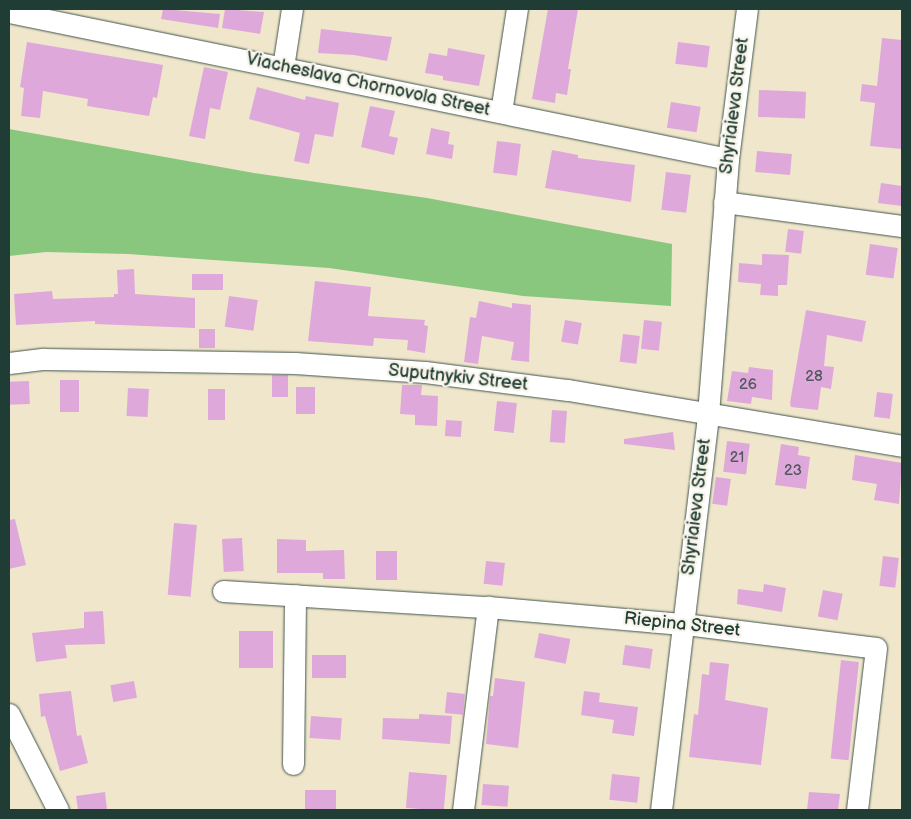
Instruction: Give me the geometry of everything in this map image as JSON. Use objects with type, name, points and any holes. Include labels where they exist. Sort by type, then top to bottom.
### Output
[{"type":"street","points":[[283,67],[292,9]]},
{"type":"street","points":[[501,112],[517,9]]},
{"type":"street","name":"Shyriaieva Street","points":[[661,810],[708,414],[728,159],[746,9]]},
{"type":"street","name":"Viacheslava Chornovola Street","points":[[9,12],[728,159]]},
{"type":"street","points":[[724,202],[902,226]]},
{"type":"street","name":"Suputnykiv Street","points":[[9,363],[44,360],[295,362],[425,372],[568,390],[902,446]]},
{"type":"street","name":"Riepina Street","points":[[223,591],[488,607],[684,624],[876,648],[857,810]]},
{"type":"street","points":[[293,764],[295,595]]},
{"type":"street","points":[[462,810],[488,607]]},
{"type":"street","points":[[9,714],[58,810]]},
{"type":"green space","points":[[9,129],[254,173],[427,198],[672,244],[671,306],[523,296],[329,268],[128,254],[46,252],[9,256]]},
{"type":"building","points":[[163,9],[220,14],[218,28],[161,19]]},
{"type":"building","points":[[225,9],[264,12],[260,34],[222,28]]},
{"type":"building","points":[[548,9],[578,9],[568,69],[571,69],[567,95],[556,93],[555,103],[532,99]]},
{"type":"building","points":[[321,29],[392,37],[387,61],[354,55],[318,53]]},
{"type":"building","points":[[882,38],[902,40],[902,149],[870,146],[875,103],[860,101],[862,84],[877,86]]},
{"type":"building","points":[[27,42],[163,65],[157,98],[153,97],[149,116],[87,106],[88,99],[43,91],[40,118],[21,116],[24,88],[20,87]]},
{"type":"building","points":[[678,42],[710,46],[707,68],[675,64]]},
{"type":"building","points":[[448,48],[485,55],[479,86],[443,80],[443,76],[425,73],[429,53],[447,56]]},
{"type":"building","points":[[204,67],[228,72],[220,110],[210,108],[205,139],[189,136]]},
{"type":"building","points":[[257,87],[305,100],[306,96],[339,103],[333,137],[315,134],[309,164],[294,161],[300,133],[249,119]]},
{"type":"building","points":[[759,90],[806,92],[805,119],[758,117]]},
{"type":"building","points":[[671,102],[701,107],[697,132],[667,128]]},
{"type":"building","points":[[370,106],[395,111],[389,136],[398,138],[394,155],[361,147]]},
{"type":"building","points":[[431,128],[450,132],[448,144],[454,145],[452,159],[426,154]]},
{"type":"building","points":[[497,141],[521,144],[517,176],[493,173]]},
{"type":"building","points":[[552,150],[578,155],[578,158],[635,165],[631,202],[545,188]]},
{"type":"building","points":[[757,151],[792,154],[790,175],[755,172]]},
{"type":"building","points":[[666,172],[691,175],[686,213],[661,210]]},
{"type":"building","points":[[881,183],[902,186],[902,206],[878,203]]},
{"type":"building","points":[[788,229],[804,231],[801,254],[785,252]]},
{"type":"building","points":[[870,244],[898,248],[893,279],[866,275]]},
{"type":"building","points":[[762,254],[789,255],[787,285],[778,285],[778,296],[760,295],[761,284],[738,282],[739,263],[762,265]]},
{"type":"building","points":[[134,269],[135,294],[195,298],[195,328],[95,324],[95,321],[16,325],[14,294],[52,291],[53,299],[114,297],[114,294],[118,294],[117,270]]},
{"type":"building","points":[[192,274],[223,274],[223,290],[192,290]]},
{"type":"building","points":[[315,281],[371,287],[368,316],[425,320],[424,325],[428,326],[425,353],[407,350],[408,340],[374,338],[373,346],[308,341]]},
{"type":"building","points":[[229,296],[258,300],[253,331],[225,327]]},
{"type":"building","points":[[479,301],[512,308],[512,303],[531,305],[529,362],[511,360],[514,342],[482,336],[478,364],[464,362],[470,317],[476,318]]},
{"type":"building","points":[[806,310],[866,321],[862,342],[827,335],[824,366],[834,367],[831,389],[821,387],[818,410],[791,407],[790,403]]},
{"type":"building","points":[[565,320],[582,323],[578,345],[561,342]]},
{"type":"building","points":[[644,320],[662,322],[659,351],[641,349]]},
{"type":"building","points":[[199,329],[215,329],[215,348],[199,348]]},
{"type":"building","points":[[623,334],[640,336],[636,364],[620,362]]},
{"type":"building","points":[[749,367],[773,370],[772,400],[752,397],[751,404],[727,401],[732,371],[748,373]]},
{"type":"building","points":[[272,375],[288,375],[288,397],[272,397]]},
{"type":"building","points":[[60,380],[79,380],[79,412],[60,412]]},
{"type":"building","points":[[29,381],[30,404],[10,405],[9,382]]},
{"type":"building","points":[[402,385],[422,385],[421,395],[438,396],[437,426],[415,425],[415,415],[400,414]]},
{"type":"building","points":[[296,387],[315,387],[315,414],[296,414]]},
{"type":"building","points":[[128,388],[149,389],[148,417],[127,416]]},
{"type":"building","points":[[208,389],[225,389],[225,420],[208,420]]},
{"type":"building","points":[[877,392],[893,394],[890,419],[874,417]]},
{"type":"building","points":[[497,401],[517,403],[514,433],[494,431]]},
{"type":"building","points":[[552,410],[567,411],[565,443],[550,442]]},
{"type":"building","points":[[446,420],[462,421],[461,437],[445,436]]},
{"type":"building","points":[[673,432],[675,450],[624,444],[624,439]]},
{"type":"building","points":[[727,441],[750,444],[746,475],[723,472]]},
{"type":"building","points":[[781,444],[799,447],[798,455],[810,457],[806,489],[775,485]]},
{"type":"building","points":[[855,455],[902,463],[899,504],[874,500],[877,484],[852,480]]},
{"type":"building","points":[[716,477],[731,479],[727,506],[712,504]]},
{"type":"building","points":[[15,519],[26,565],[9,569],[9,520]]},
{"type":"building","points":[[174,523],[197,525],[191,597],[168,595]]},
{"type":"building","points":[[242,538],[244,571],[224,572],[222,539]]},
{"type":"building","points":[[277,539],[306,540],[306,551],[344,550],[345,579],[323,579],[323,573],[277,573]]},
{"type":"building","points":[[376,551],[397,551],[397,580],[376,580]]},
{"type":"building","points":[[883,556],[899,558],[895,588],[879,586]]},
{"type":"building","points":[[486,561],[505,563],[502,586],[484,584]]},
{"type":"building","points":[[764,584],[786,588],[782,612],[737,604],[738,589],[763,592]]},
{"type":"building","points":[[823,590],[843,594],[837,620],[818,617]]},
{"type":"building","points":[[103,611],[105,644],[65,645],[67,658],[36,662],[32,633],[84,628],[84,612]]},
{"type":"building","points":[[239,631],[273,631],[273,668],[239,668]]},
{"type":"building","points":[[539,633],[570,639],[566,664],[534,658]]},
{"type":"building","points":[[625,645],[653,649],[650,669],[622,665]]},
{"type":"building","points":[[312,655],[346,655],[346,678],[312,678]]},
{"type":"building","points":[[841,660],[859,662],[849,760],[831,758]]},
{"type":"building","points":[[710,662],[729,664],[725,700],[768,708],[761,765],[689,757],[694,714],[698,715],[702,674],[709,675]]},
{"type":"building","points":[[495,678],[525,682],[518,748],[486,744],[490,696],[493,696]]},
{"type":"building","points":[[134,681],[137,698],[113,702],[110,685]]},
{"type":"building","points":[[71,691],[77,736],[81,735],[88,763],[60,771],[45,716],[41,717],[39,694]]},
{"type":"building","points":[[584,691],[600,693],[599,702],[638,707],[634,736],[612,733],[614,720],[581,715]]},
{"type":"building","points":[[447,692],[465,694],[463,715],[445,713]]},
{"type":"building","points":[[419,714],[452,716],[450,744],[382,739],[383,718],[419,719]]},
{"type":"building","points":[[311,716],[342,718],[340,740],[309,738]]},
{"type":"building","points":[[409,772],[447,775],[444,810],[406,808]]},
{"type":"building","points":[[612,774],[640,777],[637,803],[609,800]]},
{"type":"building","points":[[483,784],[509,786],[507,807],[482,805]]},
{"type":"building","points":[[305,790],[336,790],[336,810],[305,810]]},
{"type":"building","points":[[105,792],[107,810],[78,810],[76,796]]},
{"type":"building","points":[[809,792],[840,794],[838,810],[807,810]]}]
